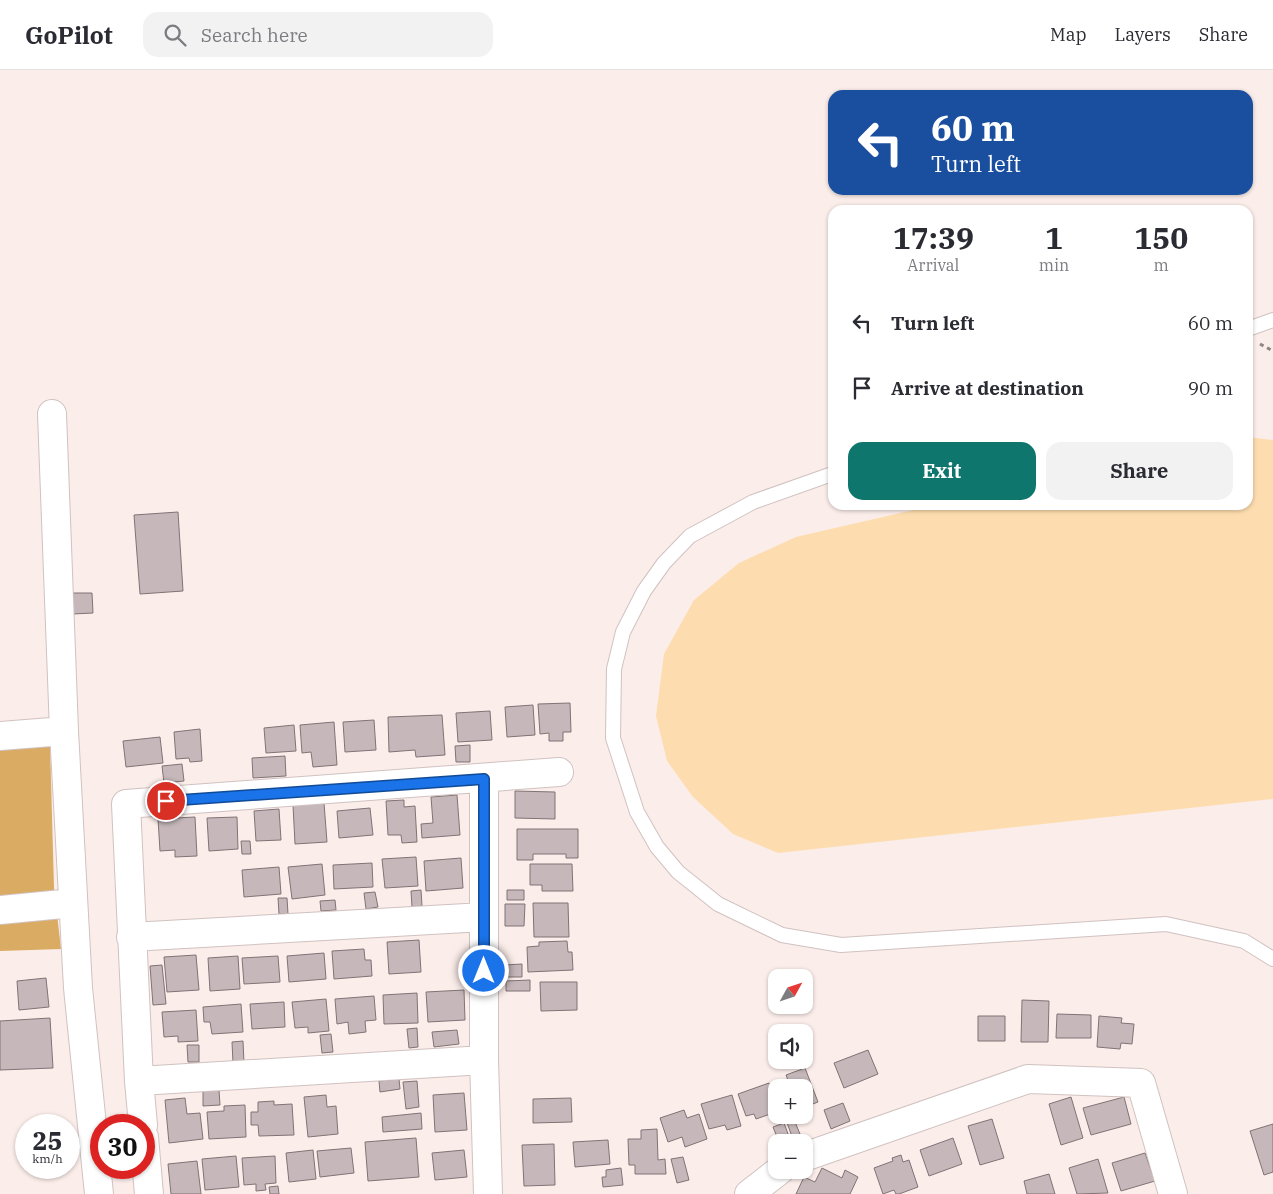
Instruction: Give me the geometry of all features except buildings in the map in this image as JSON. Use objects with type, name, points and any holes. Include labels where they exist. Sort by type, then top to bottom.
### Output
[{"type":"street","points":[[52,414],[64,731],[78,988],[99,1194]]},
{"type":"street","points":[[0,736],[64,731]]},
{"type":"street","points":[[142,1114],[131,937],[126,804],[559,772]]},
{"type":"street","points":[[484,779],[484,1060],[488,1194]]},
{"type":"street","points":[[0,910],[73,903]]},
{"type":"street","points":[[131,937],[484,917]]},
{"type":"street","points":[[139,1081],[484,1060]]},
{"type":"street","points":[[813,1154],[1028,1078],[1141,1083],[1173,1194]]},
{"type":"street","points":[[148,1179],[149,1194]]},
{"type":"street","points":[[749,1194],[768,1179]]},
{"type":"lane","points":[[1253,327],[1273,320]]},
{"type":"lane","points":[[828,475],[753,502],[690,536],[664,563],[649,584],[623,632],[614,669],[613,738],[637,812],[658,847],[678,872],[718,904],[782,934],[841,945],[1166,924],[1244,941],[1273,958]]},
{"type":"shaded area","points":[[1253,438],[1273,440],[1273,799],[778,853],[733,834],[693,797],[667,761],[656,716],[664,654],[694,600],[739,563],[796,537],[913,510],[1253,510]]},
{"type":"shaded area","points":[[50,744],[54,888],[61,949],[0,951],[0,749]]},
{"type":"route","points":[[166,801],[484,779],[484,971]]}]
